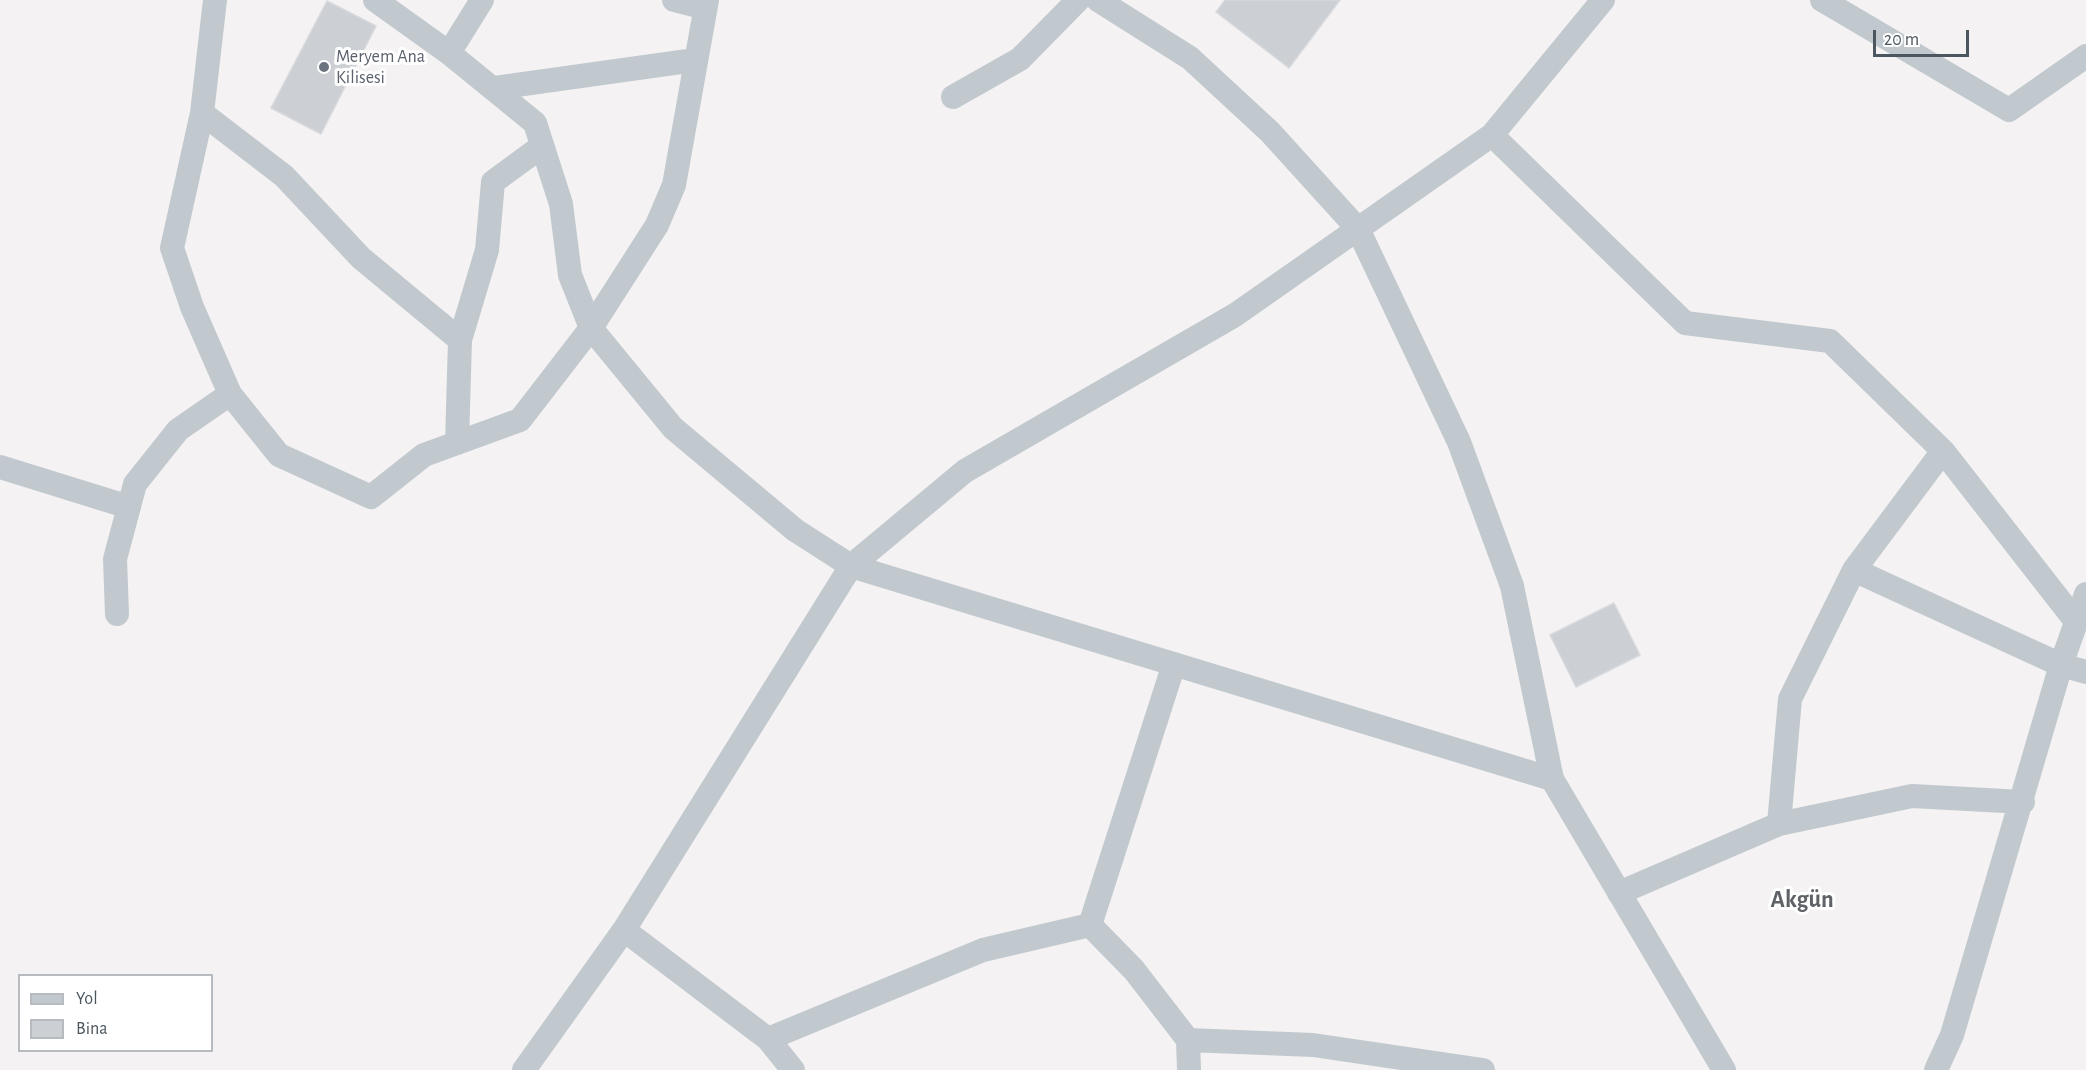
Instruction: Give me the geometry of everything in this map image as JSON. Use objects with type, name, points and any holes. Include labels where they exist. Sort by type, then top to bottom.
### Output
[{"type":"street","points":[[215,0],[202,113],[172,248],[192,307],[230,394],[279,455],[371,497],[424,455],[520,420],[591,328],[657,225],[674,185],[706,4],[674,0]]},
{"type":"street","points":[[375,0],[495,88],[535,123],[561,204],[570,275],[591,328],[674,428],[795,530],[851,566],[1552,779]]},
{"type":"street","points":[[448,53],[482,0]]},
{"type":"street","points":[[953,97],[1020,59],[1078,0]]},
{"type":"street","points":[[1098,0],[1190,58],[1270,132],[1358,230],[1459,442],[1512,586],[1552,779],[1724,1070]]},
{"type":"street","points":[[524,1070],[624,930],[851,566],[965,471],[1235,315],[1492,135],[1603,0]]},
{"type":"street","points":[[1822,0],[2010,110],[2086,56]]},
{"type":"street","points":[[495,88],[695,60]]},
{"type":"street","points":[[202,113],[284,176],[361,258],[460,340]]},
{"type":"street","points":[[1492,135],[1685,324],[1830,342],[1943,451],[2075,620]]},
{"type":"street","points":[[457,443],[460,340],[487,250],[493,182],[542,146]]},
{"type":"street","points":[[117,614],[115,559],[135,484],[178,430],[230,394]]},
{"type":"street","points":[[1779,824],[1790,699],[1854,570],[1943,451]]},
{"type":"street","points":[[0,467],[129,507]]},
{"type":"street","points":[[1854,570],[2061,665],[2086,672]]},
{"type":"street","points":[[1936,1070],[1952,1035],[2023,802],[2061,665],[2086,594]]},
{"type":"street","points":[[1090,925],[1174,664]]},
{"type":"street","points":[[1619,892],[1779,824],[1912,796],[2023,802]]},
{"type":"street","points":[[768,1039],[983,950],[1090,925]]},
{"type":"street","points":[[1090,925],[1134,970],[1188,1040],[1189,1070]]},
{"type":"street","points":[[624,930],[768,1039],[793,1070]]},
{"type":"street","points":[[1188,1040],[1312,1045],[1483,1070]]},
{"type":"building","points":[[1225,0],[1340,0],[1289,68],[1216,12]]},
{"type":"building","name":"Meryem Ana Kilisesi","points":[[327,1],[376,26],[321,134],[271,108]]},
{"type":"building","points":[[1614,603],[1640,655],[1576,687],[1550,635]]},
{"type":"place","name":"Meryem Ana Kilisesi","points":[[324,67]]},
{"type":"district","name":"Akgün","points":[[1802,900]]}]
